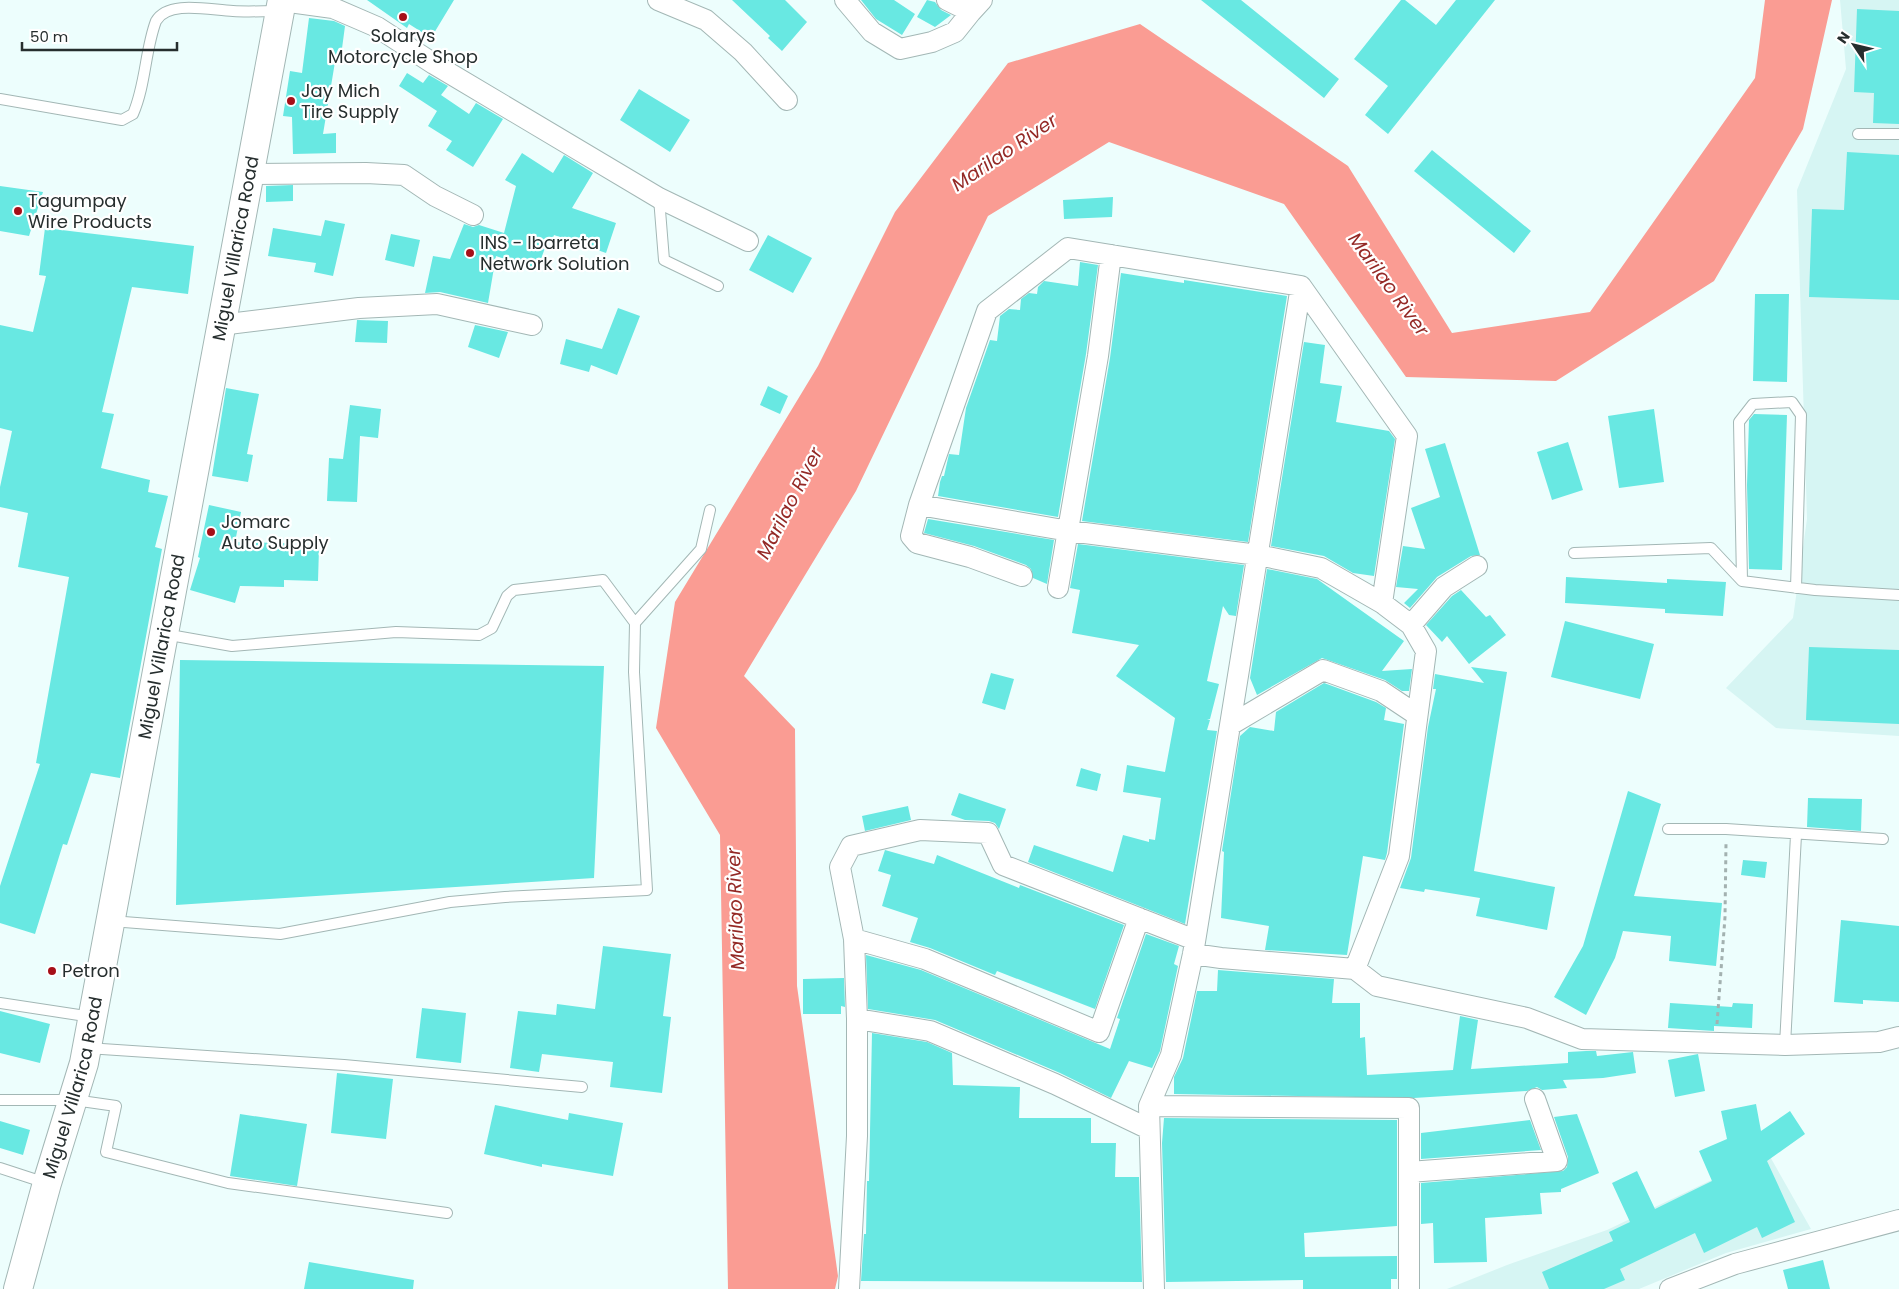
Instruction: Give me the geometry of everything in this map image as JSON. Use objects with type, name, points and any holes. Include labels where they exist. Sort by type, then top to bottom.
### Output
[{"type":"main road","name":"Miguel Villarica Road","points":[[18,1289],[47,1183],[74,1100],[87,1048],[281,4]]},
{"type":"street","points":[[658,0],[706,20],[743,52],[787,100]]},
{"type":"street","points":[[845,0],[872,32],[900,49],[932,42],[955,32],[976,6],[948,0]]},
{"type":"street","points":[[281,4],[333,8],[377,27],[434,64],[659,198],[748,241]]},
{"type":"street","points":[[248,174],[366,173],[404,175],[435,196],[473,215]]},
{"type":"street","points":[[1022,576],[970,557],[912,540],[911,536],[919,505],[987,311],[1068,248],[1301,286],[1407,436],[1382,603]]},
{"type":"street","points":[[1058,588],[1098,356],[1111,256]]},
{"type":"street","points":[[1154,1289],[1149,1106],[1171,1055],[1194,947],[1232,724],[1301,286]]},
{"type":"street","points":[[220,325],[359,308],[437,304],[532,325]]},
{"type":"street","points":[[919,505],[1069,531],[1258,555],[1321,568],[1382,603],[1411,625],[1426,651],[1399,856],[1355,969]]},
{"type":"street","points":[[1411,625],[1444,588],[1477,566]]},
{"type":"street","points":[[1232,724],[1323,670],[1381,691],[1417,715]]},
{"type":"street","points":[[849,1289],[857,1136],[857,1018],[854,939],[840,867],[851,846],[920,830],[988,833],[1003,865],[1139,918],[1194,947],[1221,958],[1355,969],[1376,986],[1527,1018],[1582,1039],[1785,1045],[1879,1042],[1899,1037]]},
{"type":"street","points":[[854,939],[925,959],[1099,1032],[1139,918]]},
{"type":"street","points":[[857,1018],[930,1031],[1055,1084],[1149,1129]]},
{"type":"street","points":[[1409,1172],[1557,1162],[1535,1099]]},
{"type":"street","points":[[1149,1106],[1408,1108],[1409,1289]]},
{"type":"street","points":[[1670,1289],[1704,1283],[1735,1264],[1899,1220]]},
{"type":"lane","points":[[0,99],[122,120],[133,114],[139,100],[156,20],[166,7],[182,3],[231,11],[281,4]]},
{"type":"lane","points":[[1858,134],[1899,134]]},
{"type":"lane","points":[[659,198],[664,260],[718,286]]},
{"type":"lane","points":[[1742,581],[1739,422],[1753,404],[1792,402],[1801,415],[1796,588]]},
{"type":"lane","points":[[635,623],[701,549],[710,510]]},
{"type":"lane","points":[[1574,553],[1711,548],[1742,581],[1796,588],[1899,595]]},
{"type":"lane","points":[[112,921],[280,934],[450,902],[505,897],[647,890],[634,672],[635,623],[603,580],[514,590],[506,596],[492,628],[479,635],[396,632],[232,646],[164,634]]},
{"type":"lane","points":[[1668,829],[1726,829],[1796,835],[1883,839]]},
{"type":"lane","points":[[1785,1045],[1796,835]]},
{"type":"lane","points":[[0,1003],[93,1017]]},
{"type":"lane","points":[[87,1048],[344,1065],[582,1087]]},
{"type":"lane","points":[[0,1100],[74,1100],[116,1106],[106,1152],[228,1183],[447,1213]]},
{"type":"lane","points":[[0,1168],[47,1183]]},
{"type":"path","points":[[1716,1042],[1725,917],[1726,829]]},
{"type":"shaded area","points":[[1840,0],[1899,0],[1899,736],[1776,728],[1726,688],[1793,618],[1807,519],[1797,190],[1846,69]]},
{"type":"shaded area","points":[[1768,1153],[1811,1229],[1726,1253],[1639,1289],[1447,1289],[1507,1265],[1607,1230]]},
{"type":"water","name":"Marilao River","points":[[1765,0],[1832,0],[1803,129],[1714,281],[1556,381],[1406,377],[1284,204],[1109,142],[988,216],[856,491],[744,676],[795,729],[797,986],[838,1276],[835,1289],[728,1289],[720,835],[656,728],[675,602],[818,366],[895,212],[1008,63],[1140,24],[1348,166],[1452,333],[1590,312],[1755,78]]},
{"type":"building","points":[[367,0],[454,0],[431,38],[409,24],[407,28]]},
{"type":"building","points":[[732,0],[785,0],[807,22],[782,51],[768,38],[770,36]]},
{"type":"building","points":[[861,0],[894,0],[915,14],[902,35],[876,19]]},
{"type":"building","points":[[927,0],[935,2],[941,10],[951,15],[935,27],[917,17]]},
{"type":"building","points":[[1201,0],[1241,0],[1339,79],[1324,98]]},
{"type":"building","points":[[1401,0],[1405,0],[1436,25],[1456,0],[1495,0],[1388,134],[1365,115],[1388,86],[1354,59]]},
{"type":"building","points":[[1857,9],[1899,11],[1899,124],[1873,123],[1874,93],[1854,92]]},
{"type":"building","points":[[309,18],[334,21],[345,26],[341,56],[336,56],[323,134],[336,133],[336,153],[293,154],[292,117],[283,116],[290,71],[302,73]]},
{"type":"building","points":[[407,73],[423,83],[429,75],[448,86],[441,95],[469,114],[476,103],[503,119],[473,167],[446,150],[452,141],[428,126],[437,111],[399,86]]},
{"type":"building","points":[[639,89],[690,120],[670,152],[620,120]]},
{"type":"building","points":[[1432,150],[1531,231],[1514,253],[1414,171]]},
{"type":"building","points":[[1847,152],[1899,155],[1899,300],[1809,297],[1812,209],[1844,210]]},
{"type":"building","points":[[522,153],[553,173],[564,155],[593,173],[572,208],[616,223],[606,253],[554,235],[553,238],[549,237],[537,270],[496,256],[488,303],[440,292],[425,293],[433,256],[450,259],[464,224],[473,227],[479,225],[504,233],[516,186],[505,180]]},
{"type":"building","points":[[293,185],[293,201],[266,202],[266,186]]},
{"type":"building","name":"Tagumpay Wire Products","points":[[0,186],[43,192],[29,236],[0,231]]},
{"type":"building","points":[[1113,197],[1112,217],[1064,219],[1063,200]]},
{"type":"building","points":[[325,220],[345,224],[333,276],[314,272],[316,263],[268,256],[273,228],[321,236]]},
{"type":"building","points":[[45,228],[194,246],[188,294],[132,287],[102,412],[114,414],[101,468],[150,480],[148,492],[168,496],[155,547],[162,549],[120,778],[91,773],[67,845],[63,844],[35,934],[0,923],[0,886],[40,764],[36,763],[69,577],[18,567],[28,513],[0,507],[0,487],[12,431],[0,428],[0,325],[33,332],[46,276],[39,275]]},
{"type":"building","points":[[391,234],[420,240],[414,267],[385,260]]},
{"type":"building","points":[[768,235],[812,258],[793,293],[749,270]]},
{"type":"building","points":[[1080,262],[1098,265],[1086,354],[1058,517],[938,496],[940,482],[942,476],[944,476],[949,454],[959,455],[966,408],[990,340],[997,341],[1000,316],[1009,309],[1020,310],[1021,299],[1029,293],[1037,294],[1038,287],[1044,281],[1078,286]]},
{"type":"building","points":[[1121,273],[1184,283],[1184,280],[1287,296],[1248,542],[1082,521],[1110,358]]},
{"type":"building","points":[[1755,294],[1789,294],[1787,382],[1753,381]]},
{"type":"building","points":[[618,308],[640,316],[617,375],[591,365],[589,372],[560,364],[566,339],[602,349]]},
{"type":"building","points":[[357,320],[388,321],[387,343],[355,342]]},
{"type":"building","points":[[475,325],[508,332],[499,358],[468,347]]},
{"type":"building","points":[[1304,342],[1325,345],[1320,383],[1342,386],[1336,422],[1389,431],[1395,439],[1374,576],[1353,573],[1324,556],[1271,546]]},
{"type":"building","points":[[768,386],[788,396],[780,414],[760,405]]},
{"type":"building","points":[[226,388],[259,394],[247,454],[253,455],[248,482],[212,476]]},
{"type":"building","points":[[350,405],[381,409],[378,438],[360,436],[357,502],[327,501],[329,458],[343,459]]},
{"type":"building","points":[[1654,409],[1664,482],[1619,488],[1608,416]]},
{"type":"building","points":[[1754,414],[1787,415],[1782,570],[1749,569],[1747,485],[1749,420]]},
{"type":"building","points":[[1568,442],[1583,490],[1552,500],[1537,452]]},
{"type":"building","points":[[1445,443],[1480,555],[1471,556],[1437,577],[1410,608],[1404,603],[1418,589],[1396,587],[1403,546],[1425,549],[1411,508],[1440,497],[1425,449]]},
{"type":"building","points":[[209,505],[241,512],[235,542],[285,543],[285,547],[319,548],[318,581],[284,580],[284,587],[240,586],[235,603],[190,590],[200,558],[198,557]]},
{"type":"building","points":[[928,519],[1054,540],[1047,584],[1033,578],[1031,569],[1026,565],[974,546],[924,533]]},
{"type":"building","points":[[1078,544],[1244,565],[1236,616],[1229,615],[1223,606],[1207,681],[1219,684],[1210,719],[1207,720],[1210,720],[1207,730],[1217,731],[1185,924],[1028,862],[1034,845],[1113,872],[1123,835],[1149,842],[1149,839],[1155,840],[1161,798],[1123,792],[1127,765],[1165,772],[1175,718],[1116,676],[1139,645],[1072,633],[1080,590],[1070,588]]},
{"type":"building","points":[[1267,569],[1317,579],[1404,641],[1382,671],[1412,669],[1409,691],[1402,691],[1385,680],[1322,658],[1257,695],[1250,678]]},
{"type":"building","points":[[1566,577],[1667,583],[1667,579],[1726,582],[1723,616],[1665,613],[1665,609],[1565,603]]},
{"type":"building","points":[[1461,590],[1486,617],[1490,615],[1506,635],[1469,664],[1447,636],[1442,642],[1426,625],[1452,596]]},
{"type":"building","points":[[1565,621],[1654,644],[1640,699],[1551,677]]},
{"type":"building","points":[[1809,647],[1899,650],[1899,724],[1806,720]]},
{"type":"building","points":[[180,660],[604,666],[594,878],[176,905]]},
{"type":"building","points":[[1471,667],[1507,672],[1474,871],[1555,887],[1547,930],[1476,916],[1480,898],[1425,889],[1424,892],[1400,888],[1411,858],[1428,727],[1436,689],[1433,689],[1435,674],[1484,683]]},
{"type":"building","points":[[991,673],[1014,679],[1005,710],[982,703]]},
{"type":"building","points":[[1324,683],[1376,702],[1386,708],[1384,720],[1404,724],[1387,853],[1385,860],[1363,856],[1347,955],[1265,950],[1269,926],[1221,918],[1224,852],[1222,851],[1240,736],[1250,727],[1274,731],[1276,712]]},
{"type":"building","points":[[1081,768],[1101,774],[1097,791],[1076,786]]},
{"type":"building","points":[[1628,791],[1661,804],[1634,896],[1722,903],[1716,966],[1669,961],[1671,936],[1623,931],[1615,958],[1586,1015],[1554,997],[1583,946]]},
{"type":"building","points":[[959,793],[1006,809],[999,829],[995,823],[989,821],[965,820],[951,815]]},
{"type":"building","points":[[1808,798],[1862,799],[1861,831],[1807,827]]},
{"type":"building","points":[[908,806],[911,820],[865,831],[862,816]]},
{"type":"building","points":[[885,850],[934,864],[937,855],[1019,888],[1020,885],[1124,925],[1095,1009],[997,971],[995,975],[930,948],[910,942],[918,918],[882,906],[891,875],[878,871]]},
{"type":"building","points":[[1743,860],[1767,862],[1765,878],[1741,875]]},
{"type":"building","points":[[1841,920],[1899,926],[1899,1002],[1863,1000],[1863,1004],[1834,1002]]},
{"type":"building","points":[[1146,934],[1179,946],[1174,964],[1178,966],[1160,1051],[1152,1068],[1129,1061],[1111,1098],[1060,1073],[935,1020],[868,1009],[866,955],[921,970],[1110,1049],[1120,1019],[1117,1018]]},
{"type":"building","points":[[603,946],[671,954],[663,1016],[671,1017],[662,1093],[610,1087],[613,1062],[542,1054],[539,1072],[510,1068],[518,1011],[556,1015],[557,1004],[595,1009]]},
{"type":"building","points":[[1218,970],[1334,979],[1332,1003],[1360,1003],[1360,1038],[1365,1037],[1367,1075],[1453,1070],[1460,1016],[1478,1020],[1471,1069],[1568,1063],[1568,1052],[1596,1051],[1597,1056],[1633,1052],[1636,1073],[1603,1078],[1563,1080],[1567,1088],[1542,1090],[1537,1087],[1527,1091],[1414,1098],[1174,1094],[1174,1077],[1183,1058],[1197,991],[1217,991]]},
{"type":"building","points":[[844,978],[845,1007],[841,1006],[841,1014],[803,1014],[803,979]]},
{"type":"building","points":[[1670,1003],[1732,1007],[1733,1003],[1753,1004],[1752,1028],[1714,1026],[1714,1031],[1668,1028]]},
{"type":"building","points":[[422,1008],[466,1013],[461,1063],[416,1058]]},
{"type":"building","points":[[0,1011],[50,1024],[40,1063],[0,1053]]},
{"type":"building","points":[[872,1033],[927,1042],[952,1053],[953,1085],[1020,1087],[1019,1118],[1091,1118],[1091,1143],[1116,1143],[1115,1177],[1139,1177],[1142,1282],[861,1281],[864,1234],[866,1234],[867,1181],[869,1181]]},
{"type":"building","points":[[1698,1054],[1705,1091],[1675,1097],[1668,1060]]},
{"type":"building","points":[[337,1073],[393,1079],[386,1139],[331,1133]]},
{"type":"building","points":[[1756,1104],[1761,1131],[1790,1111],[1805,1134],[1767,1161],[1795,1222],[1762,1238],[1757,1227],[1704,1253],[1695,1233],[1620,1269],[1625,1280],[1604,1289],[1549,1289],[1542,1272],[1613,1241],[1609,1232],[1630,1222],[1612,1183],[1637,1171],[1655,1209],[1712,1181],[1699,1151],[1727,1139],[1721,1111]]},
{"type":"building","points":[[495,1105],[568,1120],[569,1113],[623,1123],[613,1176],[542,1164],[542,1167],[484,1154]]},
{"type":"building","points":[[240,1114],[307,1124],[297,1186],[230,1176]]},
{"type":"building","points":[[1577,1114],[1599,1173],[1561,1189],[1561,1192],[1540,1193],[1542,1214],[1485,1218],[1487,1262],[1434,1263],[1433,1223],[1421,1224],[1421,1183],[1563,1171],[1567,1167],[1568,1157],[1554,1117]]},
{"type":"building","points":[[1164,1118],[1397,1120],[1397,1226],[1304,1233],[1305,1257],[1397,1256],[1397,1279],[1391,1279],[1391,1289],[1303,1289],[1303,1280],[1166,1282],[1162,1143]]},
{"type":"building","points":[[1530,1120],[1541,1150],[1421,1159],[1421,1133]]},
{"type":"building","points":[[0,1121],[30,1130],[23,1155],[0,1148]]},
{"type":"building","points":[[1823,1260],[1830,1289],[1788,1289],[1783,1270]]},
{"type":"building","points":[[309,1262],[414,1280],[413,1289],[304,1289]]},
{"type":"place","name":"Solarys Motorcycle Shop","points":[[403,17]]},
{"type":"place","name":"Jay Mich Tire Supply","points":[[291,101]]},
{"type":"place","name":"Tagumpay Wire Products","points":[[18,211]]},
{"type":"place","name":"INS - Ibarreta Network Solution","points":[[470,253]]},
{"type":"place","name":"Jomarc Auto Supply","points":[[211,532]]},
{"type":"place","name":"Petron","points":[[52,971]]}]
